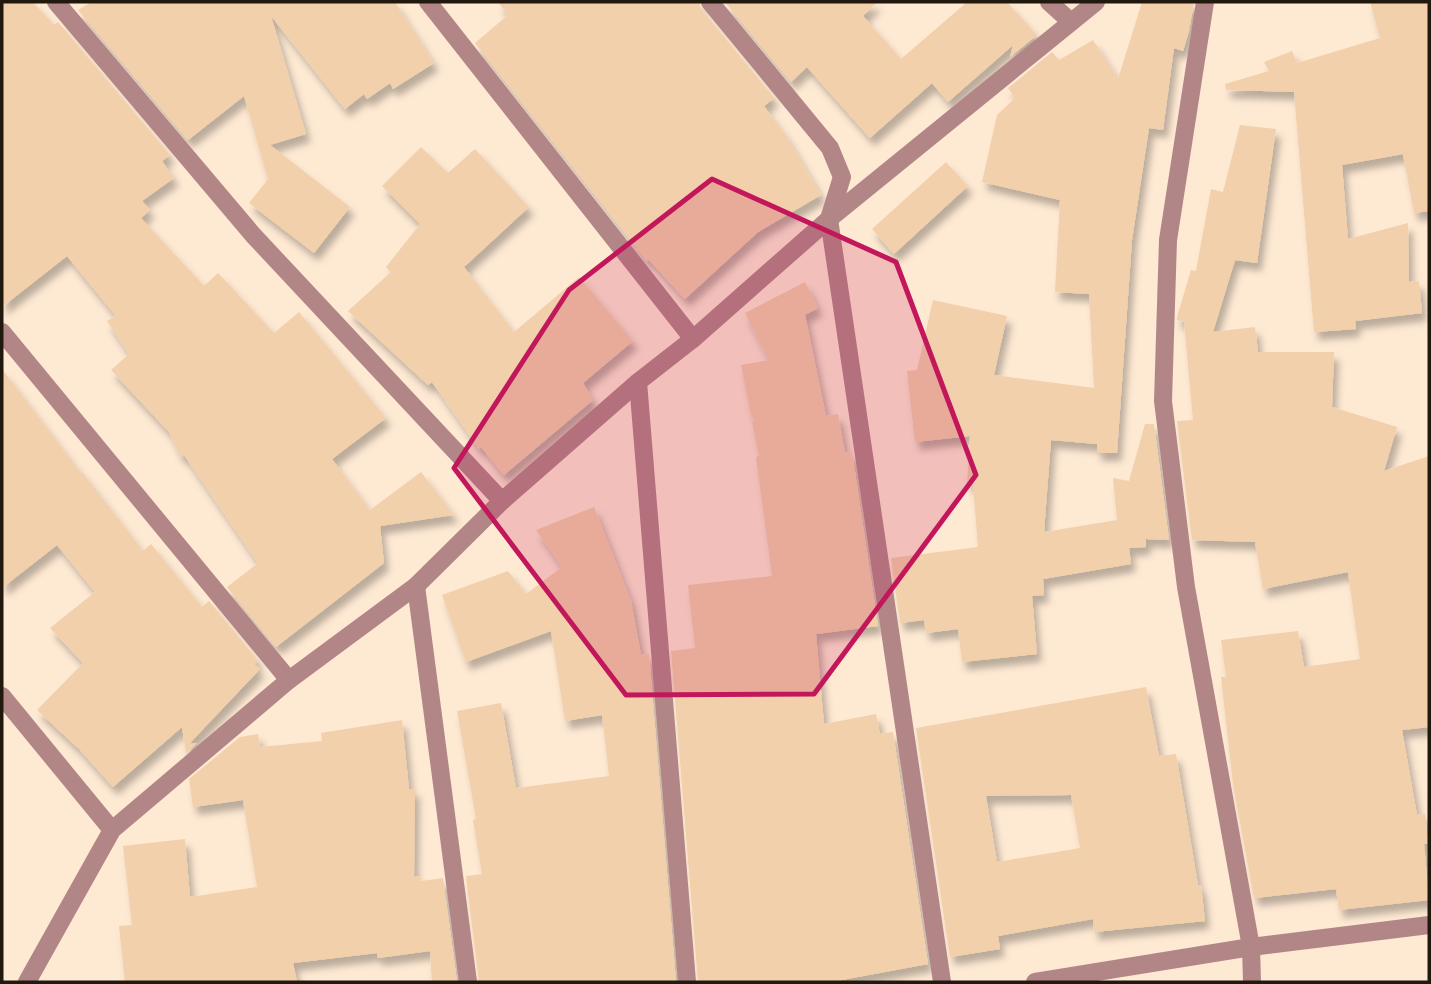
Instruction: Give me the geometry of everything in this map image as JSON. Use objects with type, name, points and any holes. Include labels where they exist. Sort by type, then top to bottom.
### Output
[{"type":"street","points":[[56,2],[253,235],[502,501]]},
{"type":"street","points":[[428,2],[693,339]]},
{"type":"street","points":[[710,2],[830,148],[842,177],[829,219],[942,982]]},
{"type":"street","points":[[1049,2],[1070,21]]},
{"type":"street","points":[[27,982],[112,830],[289,680],[416,586],[502,501],[638,382],[693,339],[829,219],[1096,2]]},
{"type":"street","points":[[1205,2],[1167,240],[1163,401],[1186,587],[1251,947],[1252,982]]},
{"type":"street","points":[[2,332],[289,680]]},
{"type":"street","points":[[638,382],[687,982]]},
{"type":"street","points":[[416,586],[468,982]]},
{"type":"street","points":[[2,696],[112,830]]},
{"type":"street","points":[[1035,982],[1251,947],[1429,925]]},
{"type":"highlighted area","points":[[712,179],[896,262],[976,475],[814,694],[626,695],[454,468],[569,290]]},
{"type":"building","points":[[2,2],[33,2],[54,25],[58,22],[170,155],[162,161],[174,178],[142,201],[150,210],[141,218],[204,286],[218,273],[274,333],[299,312],[386,418],[332,459],[370,510],[421,472],[454,515],[380,526],[384,563],[276,647],[227,587],[258,563],[184,455],[181,457],[169,432],[111,370],[129,354],[107,321],[116,316],[67,256],[2,307]]},
{"type":"building","points":[[92,2],[395,2],[434,63],[393,89],[390,83],[367,99],[364,94],[345,109],[271,16],[306,134],[270,145],[350,207],[314,253],[249,203],[268,179],[244,96],[188,140],[78,10]]},
{"type":"building","points":[[498,2],[699,2],[701,9],[774,98],[764,106],[787,137],[821,195],[758,232],[685,299],[649,260],[647,261],[475,43],[508,15]]},
{"type":"building","points":[[725,2],[877,2],[863,16],[901,59],[967,2],[1007,2],[1037,35],[1010,57],[1013,45],[948,102],[932,83],[870,138],[807,67],[791,82]]},
{"type":"building","points":[[1142,2],[1194,2],[1183,51],[1174,48],[1163,130],[1149,128],[1132,240],[1117,453],[1097,453],[1097,444],[1051,440],[1044,532],[1117,520],[1113,478],[1129,481],[1145,424],[1154,424],[1169,540],[1146,539],[1146,547],[1129,548],[1131,564],[1043,579],[1044,595],[1032,596],[1037,654],[962,662],[958,629],[926,633],[924,620],[900,623],[891,558],[978,547],[973,485],[967,485],[970,436],[915,442],[907,371],[917,370],[933,300],[1007,316],[994,375],[1094,388],[1089,294],[1055,292],[1060,200],[982,182],[997,115],[1015,98],[1008,88],[1052,52],[1059,60],[1093,40],[1118,79]]},
{"type":"building","points":[[1370,2],[1429,2],[1429,211],[1414,213],[1403,154],[1342,165],[1348,239],[1408,223],[1409,282],[1419,281],[1422,313],[1355,321],[1356,329],[1314,332],[1294,92],[1226,90],[1225,84],[1269,71],[1264,62],[1292,51],[1297,63],[1380,38]]},
{"type":"building","points":[[1240,125],[1276,129],[1257,263],[1235,260],[1213,332],[1255,327],[1258,352],[1334,352],[1332,407],[1397,427],[1384,471],[1429,456],[1429,727],[1402,730],[1417,815],[1425,814],[1428,844],[1424,844],[1429,900],[1339,910],[1336,889],[1254,898],[1233,784],[1221,677],[1226,677],[1221,640],[1298,631],[1304,667],[1360,659],[1348,572],[1263,589],[1255,542],[1192,540],[1177,421],[1193,420],[1184,322],[1177,320],[1177,317],[1191,270],[1196,271],[1211,189],[1223,192]]},
{"type":"building","points":[[421,147],[448,173],[475,149],[529,207],[464,267],[514,332],[579,277],[633,341],[583,383],[593,400],[504,475],[481,447],[479,449],[432,382],[428,385],[348,311],[391,272],[386,267],[420,224],[382,186]]},
{"type":"building","points":[[946,162],[968,186],[894,254],[872,229]]},
{"type":"building","points":[[805,282],[818,308],[805,315],[826,416],[838,414],[845,453],[852,452],[878,626],[816,634],[824,724],[876,714],[880,734],[893,732],[928,964],[831,982],[698,982],[671,651],[695,648],[688,585],[772,576],[756,457],[759,456],[752,422],[755,420],[751,415],[741,365],[769,360],[745,313]]},
{"type":"building","points":[[2,369],[143,551],[151,544],[202,607],[209,601],[258,661],[254,664],[260,669],[189,744],[197,743],[186,753],[182,727],[113,787],[79,749],[37,710],[83,663],[50,628],[95,592],[57,545],[2,588]]},
{"type":"building","points":[[594,507],[631,601],[641,655],[649,654],[676,982],[479,982],[466,876],[482,874],[473,820],[476,819],[457,711],[501,703],[516,788],[609,776],[602,715],[565,721],[551,631],[466,662],[442,595],[508,571],[526,594],[562,567],[536,530]]},
{"type":"building","points":[[1146,687],[1159,756],[1176,754],[1198,885],[1201,885],[1205,921],[1094,932],[1093,919],[998,936],[1000,949],[950,957],[916,728]],"holes":[[[1071,795],[1080,848],[997,862],[986,796]]]},
{"type":"building","points":[[402,720],[409,789],[415,789],[414,877],[420,876],[421,881],[443,878],[457,982],[432,982],[430,951],[378,958],[377,953],[293,963],[297,982],[125,982],[119,926],[132,925],[123,846],[185,839],[190,897],[257,887],[243,800],[193,807],[189,779],[240,737],[258,734],[260,747],[322,741],[321,733]]}]
